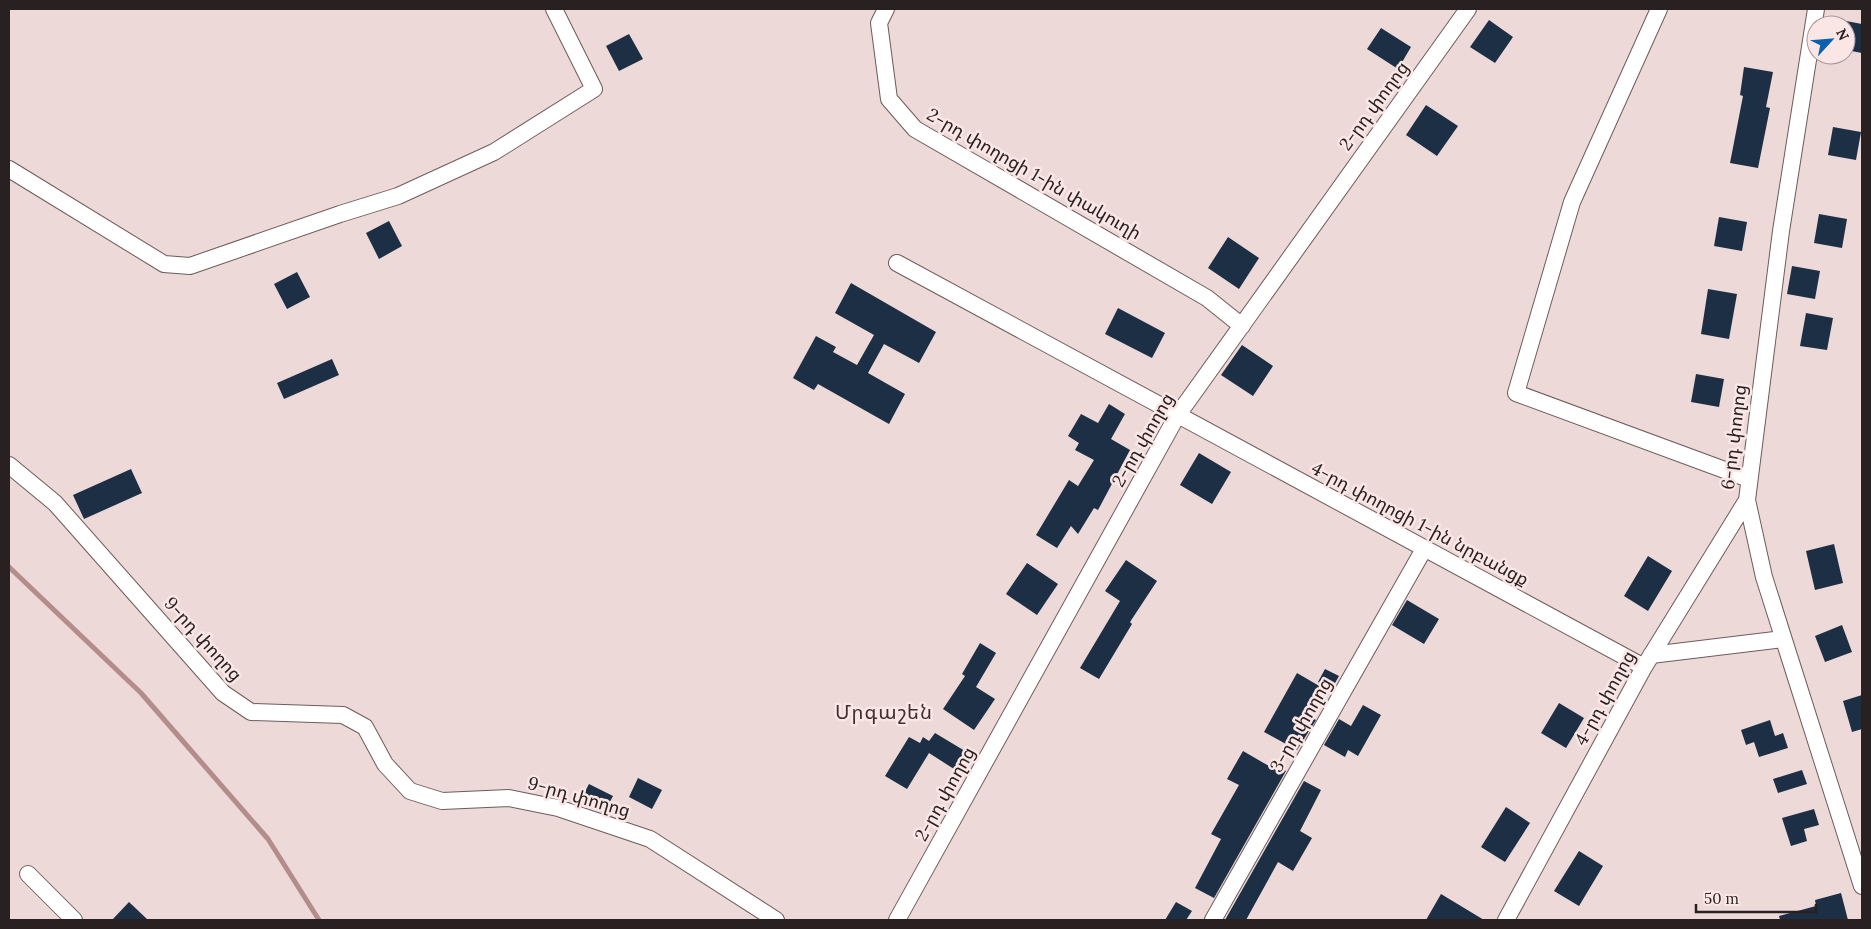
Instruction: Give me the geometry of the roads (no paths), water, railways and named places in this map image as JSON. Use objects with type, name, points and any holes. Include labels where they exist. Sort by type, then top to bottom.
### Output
[{"type":"street","points":[[9,168],[164,264],[190,266],[398,196],[494,152],[594,89],[554,9]]},
{"type":"street","name":"2-րդ փողոցի 1-ին փակուղի","points":[[886,9],[879,23],[890,98],[915,128],[1207,298],[1242,326]]},
{"type":"street","name":"2-րդ փողոց","points":[[897,920],[1178,416],[1468,9]]},
{"type":"street","points":[[1659,9],[1572,202],[1516,394],[1749,480]]},
{"type":"street","name":"6-րդ փողոց","points":[[1816,9],[1781,231],[1747,500],[1764,577],[1862,886]]},
{"type":"street","points":[[897,262],[1178,416]]},
{"type":"street","name":"4-րդ փողոցի 1-ին նրբանցք","points":[[1178,416],[1424,549],[1647,661]]},
{"type":"street","name":"9-րդ փողոց","points":[[9,465],[55,503],[223,693],[251,712],[343,715],[366,727],[385,764],[410,791],[442,801],[509,798],[558,808],[650,839],[776,920]]},
{"type":"street","name":"4-րդ փողոց","points":[[1506,920],[1647,661],[1747,500]]},
{"type":"street","name":"3-րդ փողոց","points":[[1213,920],[1424,549]]},
{"type":"street","points":[[1647,661],[1783,638]]},
{"type":"street","points":[[28,874],[74,920]]},
{"type":"waterway","points":[[9,567],[141,693],[268,839],[319,920]]},
{"type":"district","name":"Մրգաշեն","points":[[884,712]]}]
